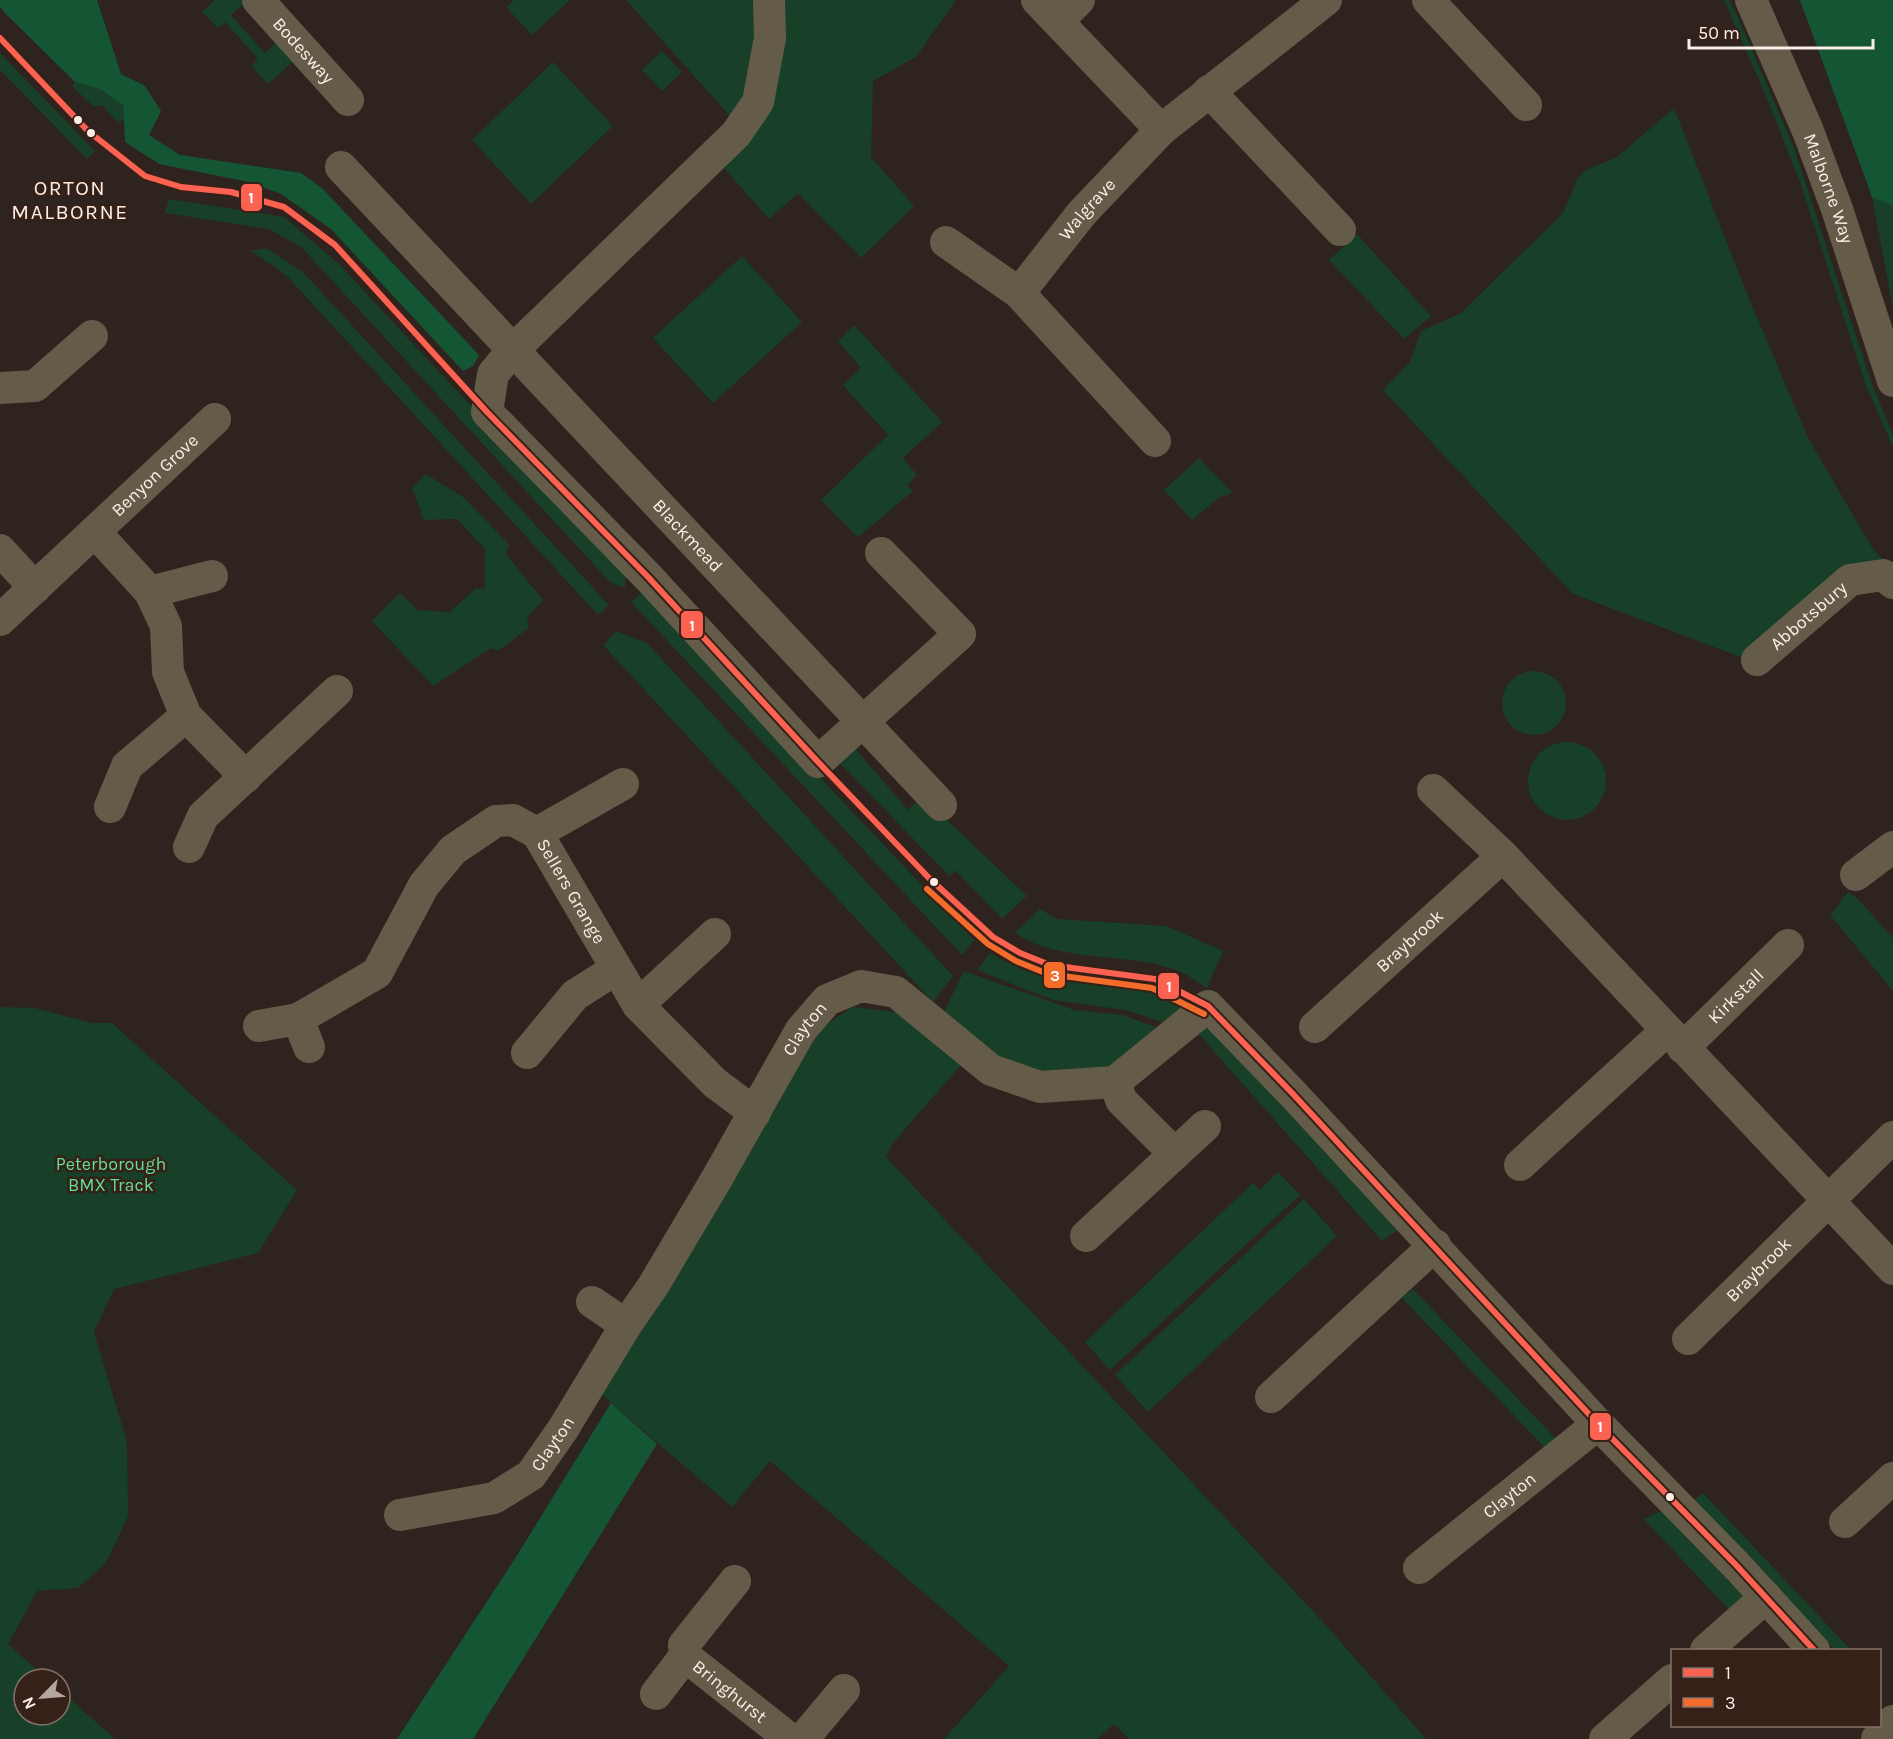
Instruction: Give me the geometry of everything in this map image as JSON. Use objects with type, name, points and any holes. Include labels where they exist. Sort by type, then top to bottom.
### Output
[{"type":"street","name":"Bodesway","points":[[258,0],[348,100]]},
{"type":"street","points":[[770,0],[770,38],[758,102],[736,134],[512,351],[493,374],[487,412],[649,578],[818,762],[960,634],[881,554]]},
{"type":"street","name":"Walgrave","points":[[1018,293],[1082,213],[1161,130],[1326,0]]},
{"type":"street","points":[[1428,0],[1526,105]]},
{"type":"street","name":"Malborne Way","points":[[1750,0],[1808,131],[1829,186],[1893,381]]},
{"type":"street","points":[[1058,7],[1161,130]]},
{"type":"street","points":[[1209,91],[1340,230]]},
{"type":"street","name":"Blackmead","points":[[341,167],[941,806]]},
{"type":"street","points":[[946,242],[1018,293],[1155,441]]},
{"type":"street","points":[[0,388],[35,386],[92,336]]},
{"type":"street","name":"Benyon Grove","points":[[0,620],[215,419]]},
{"type":"street","name":"Benyon Grove","points":[[95,532],[150,592],[166,626],[168,672],[186,716],[246,777]]},
{"type":"street","points":[[0,550],[35,588]]},
{"type":"street","name":"Abbotsbury","points":[[1757,660],[1850,580],[1883,575],[1893,583]]},
{"type":"street","points":[[150,592],[212,576]]},
{"type":"street","points":[[189,847],[203,816],[337,690]]},
{"type":"street","points":[[110,807],[126,766],[186,716]]},
{"type":"street","points":[[537,833],[622,784]]},
{"type":"street","points":[[1433,790],[1503,856],[1674,1040],[1893,1269]]},
{"type":"street","name":"Sellers Grange","points":[[259,1026],[303,1033],[377,973],[424,885],[453,850],[496,821],[513,820],[537,833],[638,1005],[715,1083],[755,1113]]},
{"type":"street","points":[[1856,875],[1893,847]]},
{"type":"street","name":"Braybrook","points":[[1315,1027],[1503,856]]},
{"type":"street","points":[[638,1005],[715,934]]},
{"type":"street","name":"Kirkstall","points":[[1674,1040],[1788,945]]},
{"type":"street","points":[[527,1053],[575,995],[616,969]]},
{"type":"street","name":"Clayton","points":[[400,1515],[495,1497],[531,1475],[564,1429],[652,1286],[755,1113],[801,1030],[827,1000],[861,986],[896,992],[991,1070],[1040,1087],[1115,1082]]},
{"type":"street","points":[[1175,1154],[1120,1100],[1115,1082],[1208,1006],[1435,1245],[1598,1424],[1766,1597],[1813,1649]]},
{"type":"street","points":[[1520,1165],[1674,1040]]},
{"type":"street","points":[[1086,1236],[1205,1126]]},
{"type":"street","points":[[1829,1202],[1893,1137]]},
{"type":"street","name":"Braybrook","points":[[1688,1339],[1829,1202]]},
{"type":"street","points":[[1271,1397],[1435,1245]]},
{"type":"street","points":[[592,1302],[626,1325]]},
{"type":"street","name":"Clayton","points":[[1419,1568],[1598,1424]]},
{"type":"street","points":[[1845,1522],[1893,1478]]},
{"type":"street","name":"Bringhurst","points":[[735,1581],[684,1645],[685,1656],[790,1739]]},
{"type":"street","points":[[1707,1649],[1766,1597]]},
{"type":"street","points":[[656,1694],[685,1656]]},
{"type":"street","points":[[1605,1739],[1671,1681]]},
{"type":"street","points":[[803,1739],[844,1690]]},
{"type":"green space","points":[[0,0],[97,0],[121,74],[145,86],[161,111],[149,135],[180,155],[301,173],[322,188],[479,355],[473,366],[463,371],[331,229],[281,194],[249,182],[159,164],[125,142],[123,105],[100,89],[75,82],[5,13],[0,7]]},
{"type":"green space","points":[[215,0],[244,0],[246,2],[231,15],[265,53],[281,39],[298,57],[268,84],[251,66],[258,59],[225,22],[218,28],[202,12]]},
{"type":"green space","points":[[514,0],[570,0],[532,35],[506,7]]},
{"type":"green space","points":[[626,0],[956,0],[916,57],[873,81],[871,157],[914,206],[861,258],[798,193],[769,219],[715,158],[738,125]]},
{"type":"green space","points":[[1724,0],[1729,0],[1737,15],[1794,148],[1872,384],[1893,435],[1893,447],[1865,383],[1801,185],[1769,103]]},
{"type":"green space","points":[[1800,0],[1893,0],[1893,206],[1872,197]]},
{"type":"green space","points":[[662,51],[682,72],[662,91],[642,70]]},
{"type":"green space","points":[[0,53],[95,151],[87,159],[0,70]]},
{"type":"green space","points":[[553,62],[613,126],[531,204],[472,140]]},
{"type":"green space","points":[[75,82],[100,89],[123,105],[123,119],[119,124],[102,105],[94,107],[72,86]]},
{"type":"green space","points":[[1674,108],[1746,291],[1808,438],[1873,549],[1886,563],[1746,659],[1573,594],[1383,390],[1410,362],[1421,331],[1461,313],[1563,213],[1578,177],[1586,170],[1617,157]]},
{"type":"green space","points":[[1872,197],[1893,206],[1893,309]]},
{"type":"green space","points":[[169,199],[284,217],[340,265],[626,573],[625,588],[610,582],[302,248],[269,229],[165,213]]},
{"type":"green space","points":[[1357,234],[1431,316],[1404,339],[1329,260]]},
{"type":"green space","points":[[268,249],[303,272],[609,605],[598,615],[287,276],[250,250]]},
{"type":"green space","points":[[742,256],[802,322],[713,403],[653,338]]},
{"type":"green space","points":[[854,325],[942,422],[903,458],[917,475],[907,485],[913,491],[858,537],[821,500],[888,435],[843,385],[861,368],[838,341]]},
{"type":"green space","points":[[1199,458],[1233,493],[1220,497],[1192,520],[1164,490]]},
{"type":"green space","points":[[426,474],[463,497],[509,544],[506,554],[543,600],[527,617],[529,628],[498,651],[491,648],[433,686],[372,621],[400,593],[417,610],[450,612],[476,588],[485,589],[485,549],[457,519],[424,520],[412,488]]},
{"type":"green space","points":[[643,591],[974,940],[962,955],[631,602]]},
{"type":"green space","points":[[616,631],[647,643],[953,976],[933,1002],[603,645]]},
{"type":"green space","points":[[1534,671],[1552,677],[1560,685],[1566,703],[1560,721],[1552,729],[1534,735],[1516,729],[1508,721],[1502,703],[1508,685],[1516,677]]},
{"type":"green space","points":[[1567,742],[1582,745],[1599,759],[1606,781],[1603,796],[1589,813],[1567,820],[1552,817],[1535,803],[1528,781],[1531,766],[1545,749]]},
{"type":"green space","points":[[853,746],[908,810],[923,797],[1027,896],[1002,919],[955,870],[950,877],[838,761]]},
{"type":"green space","points":[[1848,892],[1857,898],[1893,938],[1893,991],[1830,915]]},
{"type":"green space","points":[[1040,909],[1057,919],[1166,926],[1223,951],[1207,988],[1180,972],[1156,964],[1053,949],[1033,943],[1015,933]]},
{"type":"green space","points":[[990,953],[1008,963],[1043,975],[1141,989],[1186,1009],[1167,1024],[1126,1010],[1053,1000],[977,970]]},
{"type":"green space","points":[[964,971],[1074,1010],[1123,1015],[1166,1031],[1108,1073],[1038,1081],[940,1020]]},
{"type":"green space","name":"Peterborough BMX Track","points":[[0,1007],[35,1008],[92,1023],[112,1023],[297,1190],[258,1253],[114,1289],[94,1332],[127,1442],[128,1516],[106,1563],[78,1588],[37,1591],[8,1644],[34,1667],[12,1667],[12,1727],[72,1727],[72,1701],[115,1739],[0,1739]]},
{"type":"green space","points":[[853,1007],[894,1012],[922,1024],[967,1058],[893,1143],[886,1157],[1324,1623],[1426,1739],[1129,1739],[1114,1724],[1097,1739],[944,1739],[1009,1666],[770,1461],[732,1507],[594,1388],[816,1031]]},
{"type":"green space","points":[[1213,1027],[1397,1230],[1382,1241],[1195,1030]]},
{"type":"green space","points":[[1278,1172],[1300,1195],[1110,1370],[1085,1342],[1253,1183],[1260,1190]]},
{"type":"green space","points":[[1304,1199],[1337,1236],[1148,1412],[1115,1375]]},
{"type":"green space","points":[[1413,1289],[1558,1441],[1547,1450],[1402,1298]]},
{"type":"green space","points":[[611,1403],[657,1444],[473,1739],[397,1739],[516,1557]]},
{"type":"green space","points":[[1703,1493],[1850,1649],[1834,1649],[1694,1500]]},
{"type":"green space","points":[[1665,1509],[1743,1594],[1732,1613],[1644,1519]]},
{"type":"transit line","name":"1","points":[[0,38],[88,131],[145,176],[181,187],[231,192],[284,207],[335,245],[487,412],[649,578],[818,762],[928,877],[993,937],[1020,953],[1050,965],[1155,979],[1208,1006],[1293,1094],[1598,1424],[1737,1566],[1813,1649]]},
{"type":"transit line","name":"3","points":[[927,889],[988,944],[1016,961],[1048,974],[1152,988],[1204,1014]]},
{"type":"district","name":"ORTON MALBORNE","points":[[70,200]]}]
